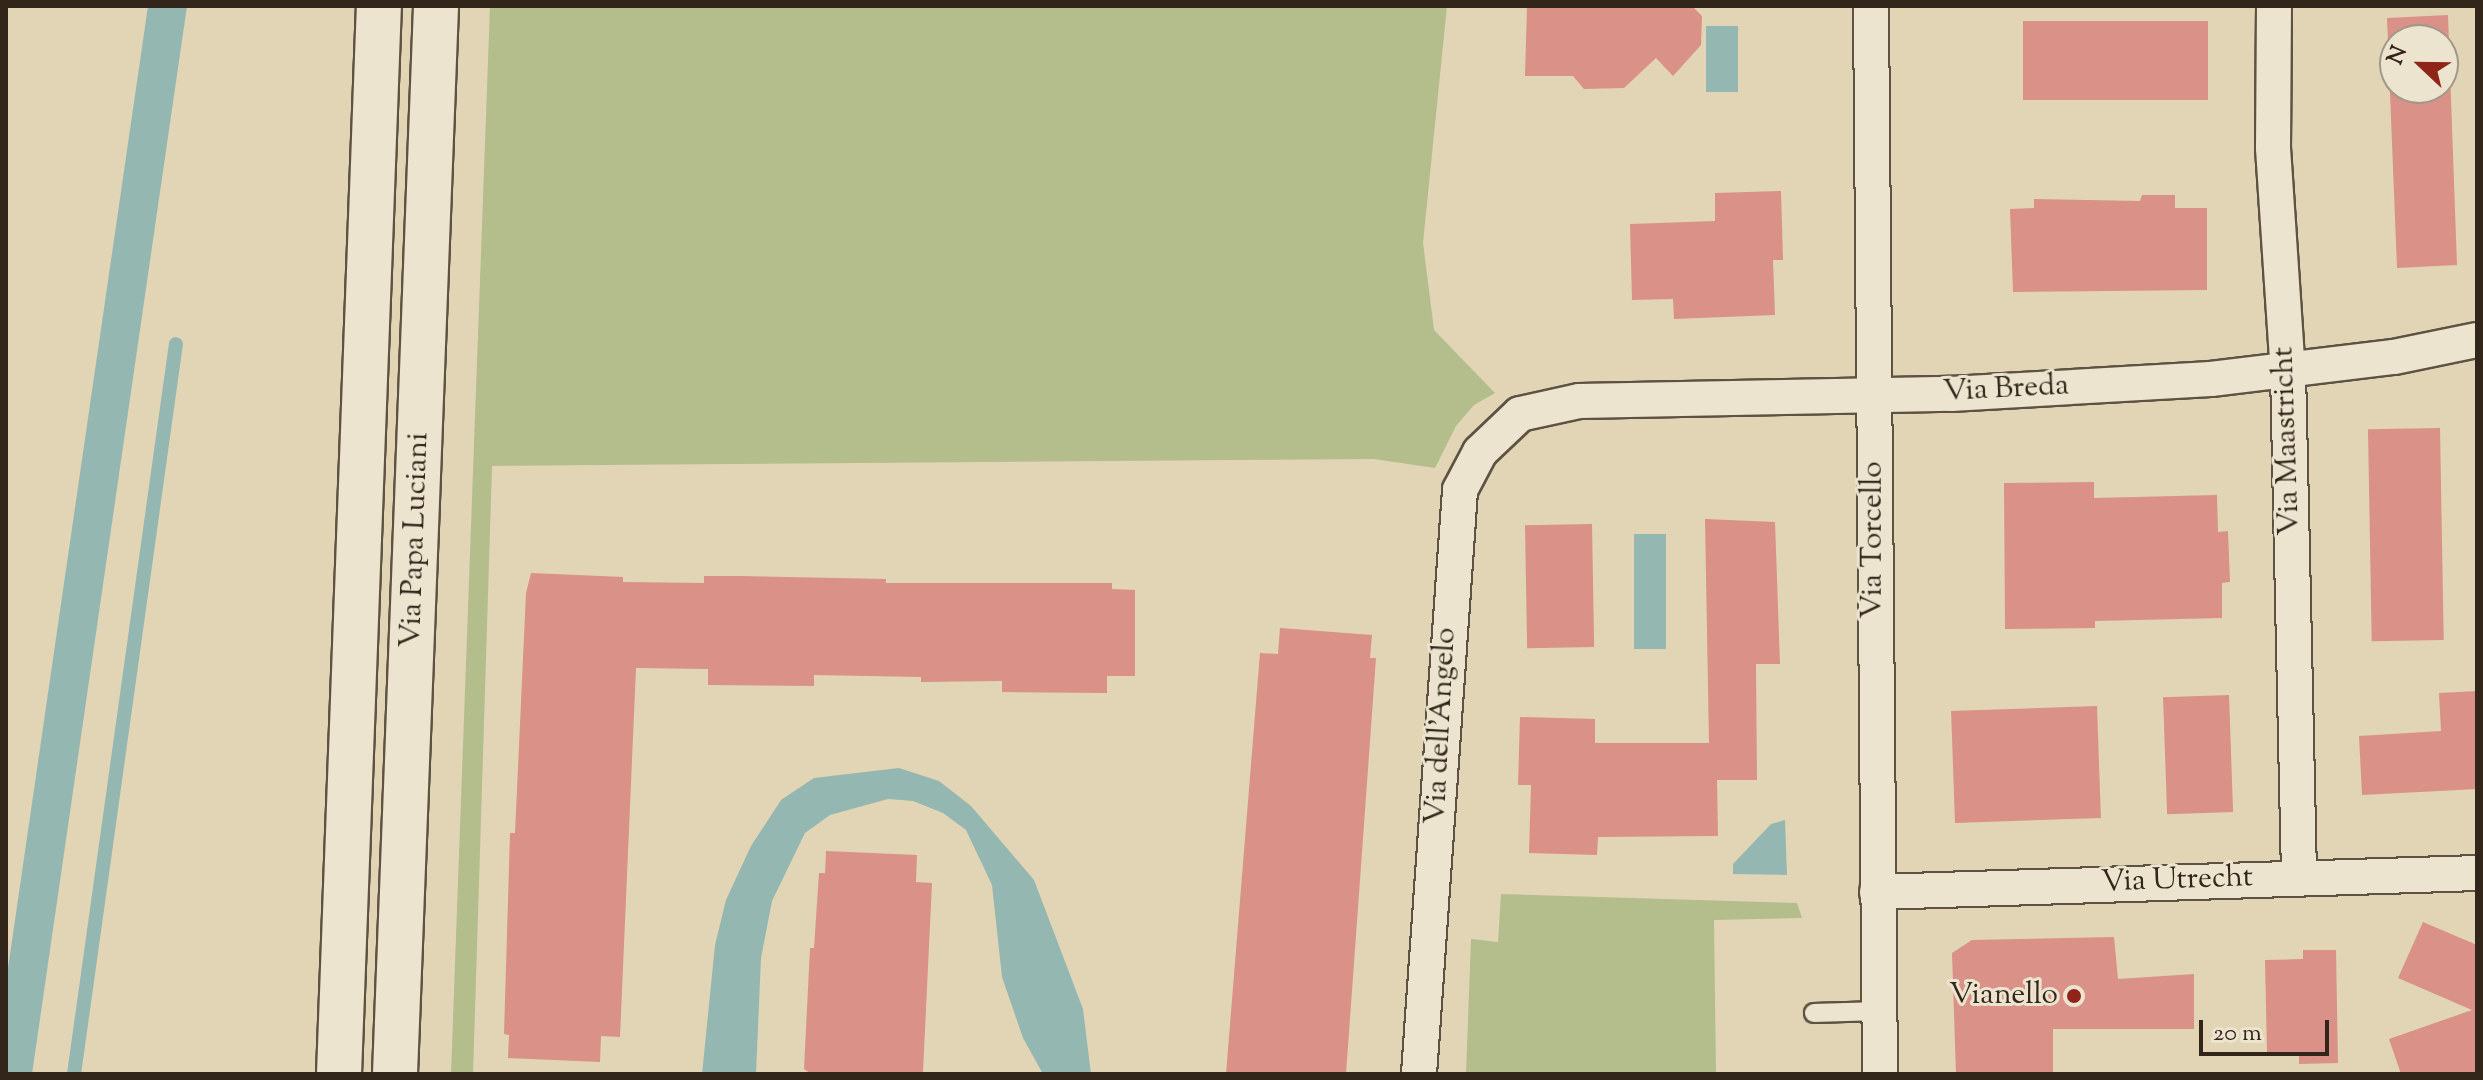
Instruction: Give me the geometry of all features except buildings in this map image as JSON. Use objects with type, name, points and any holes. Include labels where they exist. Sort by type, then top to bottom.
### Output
[{"type":"main road","name":"Via Papa Luciani","points":[[339,1074],[379,6]]},
{"type":"main road","name":"Via Papa Luciani","points":[[395,1074],[436,6]]},
{"type":"street","name":"Via Torcello","points":[[1871,6],[1880,1074]]},
{"type":"street","name":"Via Maastricht","points":[[2274,6],[2273,148],[2288,371],[2299,877]]},
{"type":"street","name":"Via Breda","points":[[1533,408],[1579,401],[1873,394],[2288,371],[2477,340]]},
{"type":"street","name":"Via dell'Angelo","points":[[1419,1074],[1460,490],[1493,437],[1533,408]]},
{"type":"street","name":"Via Utrecht","points":[[1877,892],[2477,873]]},
{"type":"lane","points":[[1814,1013],[1879,1011]]},
{"type":"green space","points":[[490,6],[1447,6],[1423,243],[1434,330],[1495,393],[1474,405],[1456,426],[1435,468],[1374,459],[492,466],[473,1074],[451,1074]]},
{"type":"green space","points":[[1501,894],[1797,903],[1802,918],[1714,920],[1716,1074],[1466,1074],[1471,939],[1498,942]]},
{"type":"water","points":[[148,6],[187,6],[32,1074],[6,1074],[6,982]]},
{"type":"water","points":[[1706,26],[1738,26],[1738,92],[1706,92]]},
{"type":"water","points":[[1634,534],[1666,534],[1666,649],[1634,649]]},
{"type":"water","points":[[899,768],[939,781],[971,806],[1034,880],[1083,1009],[1091,1074],[1043,1074],[1023,1038],[1002,977],[992,885],[966,830],[943,813],[913,801],[888,799],[830,815],[805,833],[772,901],[761,958],[756,1074],[702,1074],[715,945],[726,900],[751,846],[781,800],[814,778]]},
{"type":"water","points":[[1785,820],[1787,875],[1733,874],[1733,864],[1771,824]]},
{"type":"waterway","points":[[74,1074],[176,344]]},
{"type":"place","name":"Vianello","points":[[2074,996]]}]
